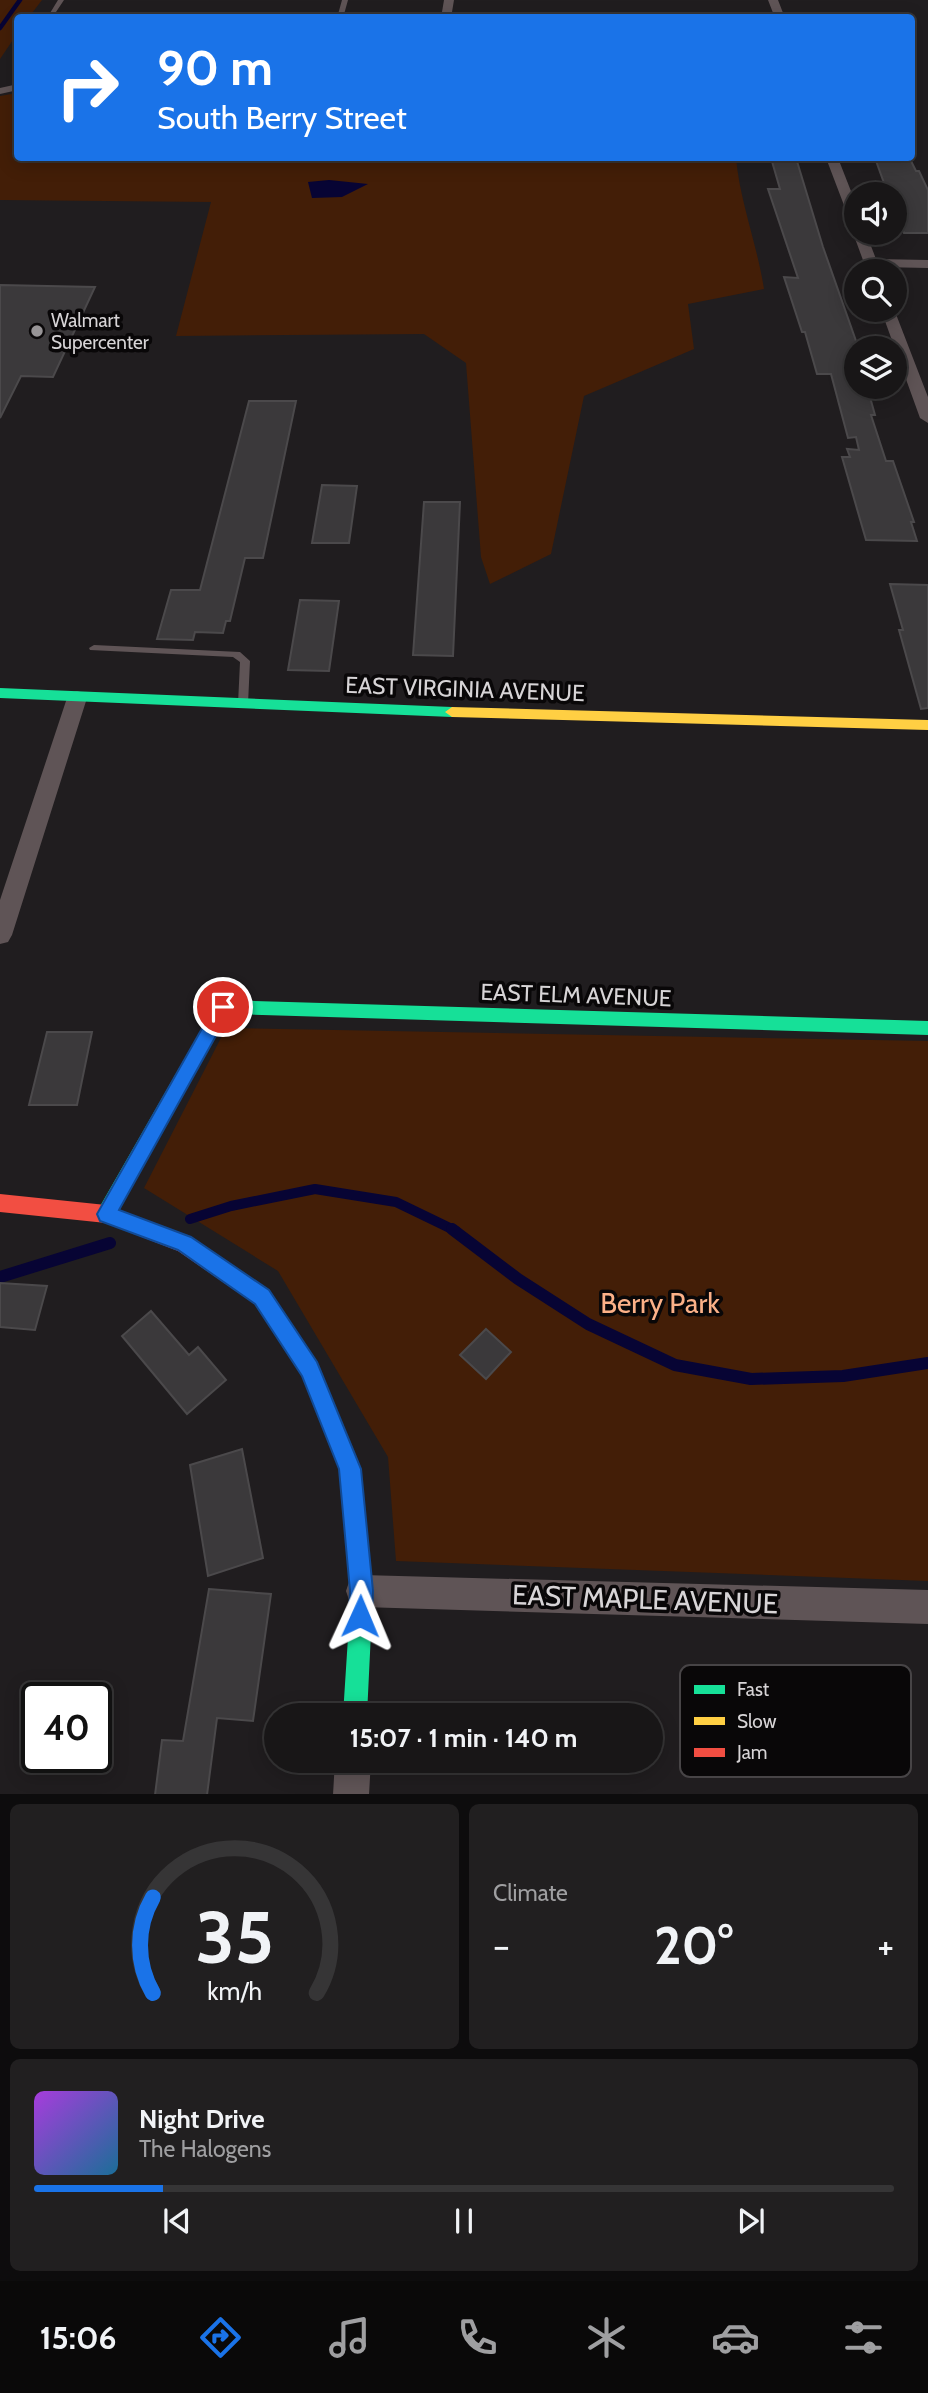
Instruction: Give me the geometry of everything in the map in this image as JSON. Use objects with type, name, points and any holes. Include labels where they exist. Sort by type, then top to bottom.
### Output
[{"type":"street","points":[[833,161],[844,190]]},
{"type":"street","points":[[907,265],[928,264]]},
{"type":"street","points":[[892,322],[928,418]]},
{"type":"street","name":"EAST VIRGINIA AVENUE","points":[[0,693],[243,704],[928,725]]},
{"type":"street","points":[[0,935],[77,698]]},
{"type":"street","name":"EAST ELM AVENUE","points":[[106,1214],[223,1007],[928,1028]]},
{"type":"street","points":[[0,1203],[106,1214],[184,1244],[262,1297],[310,1369],[350,1469],[362,1591],[356,1703]]},
{"type":"street","name":"EAST MAPLE AVENUE","points":[[362,1591],[928,1607]]},
{"type":"street","points":[[351,1794],[352,1773]]},
{"type":"lane","points":[[94,648],[236,654],[245,661],[243,704]]},
{"type":"green space","points":[[0,0],[42,0],[31,14],[14,14],[14,38],[0,59]]},
{"type":"green space","points":[[14,94],[14,161],[736,161],[764,289],[688,304],[694,349],[584,396],[551,554],[490,584],[481,557],[466,363],[424,334],[176,336],[211,202],[0,200],[0,96]]},
{"type":"green space","name":"Berry Park","points":[[226,1028],[928,1041],[928,1581],[396,1561],[388,1457],[278,1271],[144,1188]]},
{"type":"shaded area","points":[[329,180],[368,184],[342,197],[312,198],[308,182]]},
{"type":"building","points":[[772,161],[797,161],[844,307],[844,322],[849,322],[854,336],[844,336],[844,399],[871,399],[875,415],[871,415],[886,461],[893,461],[914,522],[911,522],[917,541],[866,540],[842,457],[850,457],[847,449],[859,450],[856,437],[848,438],[831,374],[817,374],[805,332],[802,332],[784,277],[798,278],[768,189],[780,189]]},
{"type":"building","points":[[876,161],[911,161],[916,171],[919,171],[928,190],[928,233],[907,233],[907,182],[884,182]]},
{"type":"building","name":"Walmart Supercenter","points":[[0,285],[95,287],[53,377],[21,376],[0,418]]},
{"type":"building","points":[[249,401],[296,401],[263,558],[245,558],[230,621],[226,621],[223,633],[195,632],[193,640],[157,639],[171,590],[200,590]]},
{"type":"building","points":[[322,485],[357,486],[349,543],[312,543]]},
{"type":"building","points":[[424,502],[460,502],[453,656],[413,655]]},
{"type":"building","points":[[890,584],[928,585],[928,708],[921,709],[899,630],[903,630]]},
{"type":"building","points":[[300,600],[339,601],[329,671],[288,670]]},
{"type":"building","points":[[47,1032],[92,1032],[77,1105],[29,1105]]},
{"type":"building","points":[[0,1283],[47,1286],[35,1330],[0,1327]]},
{"type":"building","points":[[151,1311],[189,1355],[198,1347],[226,1380],[187,1414],[122,1336]]},
{"type":"building","points":[[486,1329],[511,1352],[486,1379],[460,1355]]},
{"type":"building","points":[[242,1449],[263,1558],[208,1576],[190,1465]]},
{"type":"building","points":[[209,1589],[271,1594],[253,1721],[217,1718],[207,1794],[155,1794],[162,1740],[183,1741]]},
{"type":"waterway","points":[[0,28],[20,0]]},
{"type":"waterway","points":[[190,1219],[231,1206],[315,1189],[396,1202],[452,1229]]},
{"type":"waterway","points":[[452,1229],[456,1231]]},
{"type":"waterway","points":[[452,1229],[518,1279],[588,1324],[675,1365],[751,1379],[843,1376],[928,1363]]},
{"type":"waterway","points":[[0,1277],[110,1243]]},
{"type":"traffic: fast","points":[[0,693],[452,712]]},
{"type":"traffic: fast","points":[[106,1214],[223,1007],[928,1028]]},
{"type":"traffic: fast","points":[[356,1703],[362,1591],[360,1574]]},
{"type":"traffic: slow","points":[[452,712],[928,725]]},
{"type":"traffic: slow","points":[[256,1293],[262,1297],[310,1369],[350,1469],[360,1574]]},
{"type":"traffic: jam","points":[[0,1203],[106,1214],[185,1244],[256,1293]]},
{"type":"place","name":"Walmart Supercenter","points":[[37,331]]},
{"type":"route","points":[[223,1007],[106,1214],[184,1244],[262,1297],[310,1369],[350,1469],[362,1591],[360,1616]]}]
